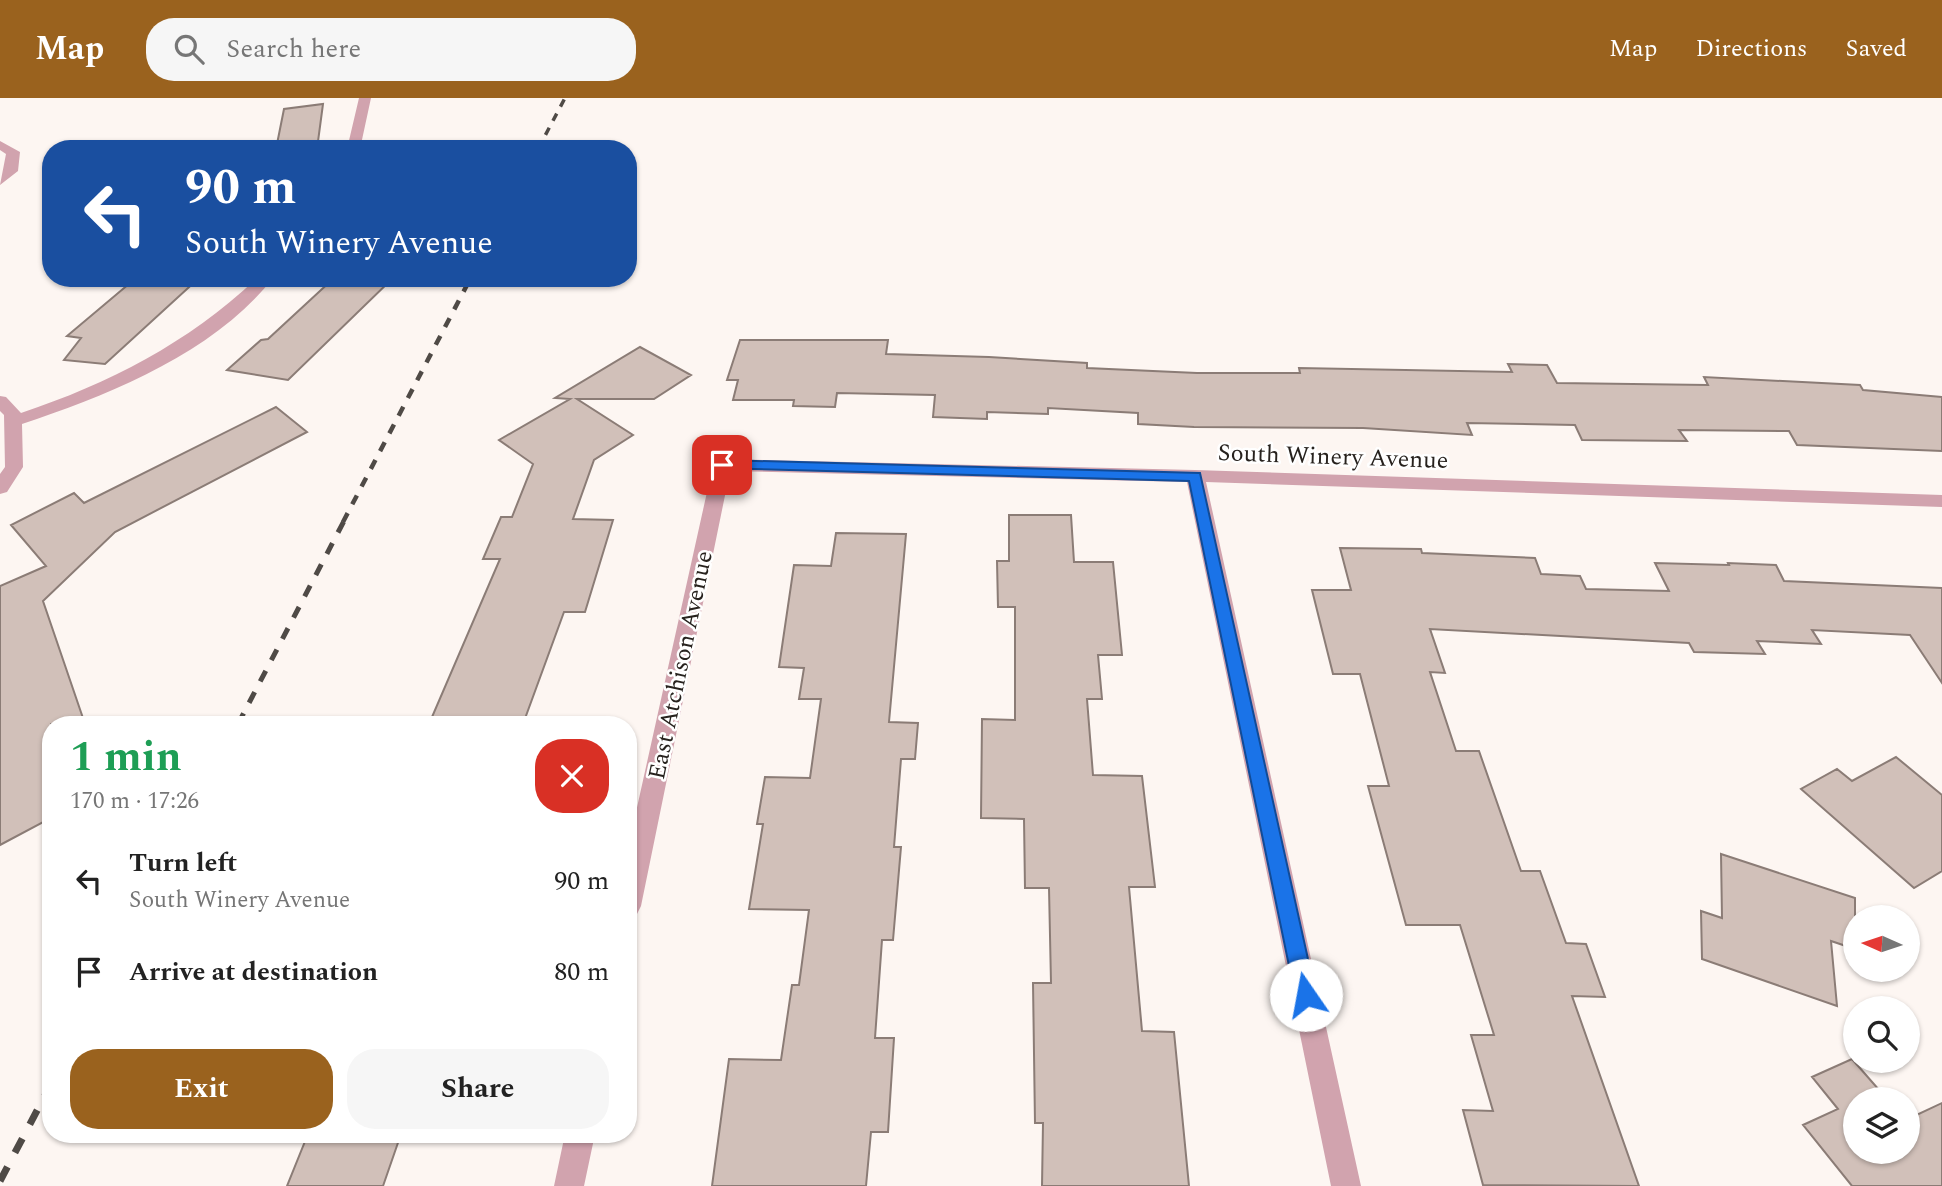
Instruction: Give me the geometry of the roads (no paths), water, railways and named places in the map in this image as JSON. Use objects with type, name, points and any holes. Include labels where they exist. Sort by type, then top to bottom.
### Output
[{"type":"street","points":[[355,140],[365,98]]},
{"type":"street","points":[[0,145],[13,152],[11,171],[0,181]]},
{"type":"street","points":[[13,421],[81,399],[160,363],[245,300],[257,287]]},
{"type":"street","points":[[0,401],[13,414],[14,467],[0,488]]},
{"type":"street","name":"South Winery Avenue","points":[[722,465],[1195,476],[1942,501]]},
{"type":"street","name":"East Atchison Avenue","points":[[637,864],[722,465]]},
{"type":"street","points":[[1195,476],[1346,1186]]},
{"type":"street","points":[[569,1186],[578,1143]]},
{"type":"railway","points":[[543,140],[565,98]]},
{"type":"railway","points":[[343,522],[466,287]]},
{"type":"railway","points":[[242,716],[344,521]]},
{"type":"railway","points":[[0,1181],[42,1101]]}]
